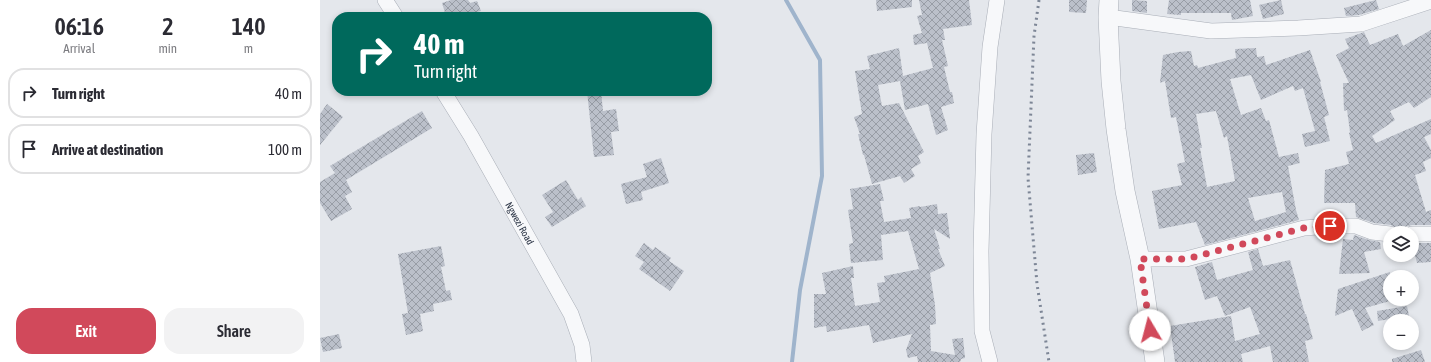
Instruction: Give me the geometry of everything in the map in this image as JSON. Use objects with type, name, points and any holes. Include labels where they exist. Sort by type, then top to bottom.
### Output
[{"type":"street","points":[[385,0],[393,12]]},
{"type":"street","points":[[990,362],[982,331],[981,251],[984,134],[990,47],[997,0]]},
{"type":"street","points":[[1155,362],[1140,259],[1125,191],[1116,129],[1111,81],[1109,9],[1211,31],[1361,24],[1431,1]]},
{"type":"street","name":"Ngwezi Road","points":[[446,96],[471,136],[571,314],[582,345],[584,362]]},
{"type":"street","points":[[1140,259],[1186,259],[1304,228],[1356,226],[1372,232],[1383,233]]},
{"type":"street","points":[[1419,234],[1431,234]]},
{"type":"building","points":[[451,0],[468,0],[470,3],[477,1],[481,11],[445,12],[442,3]]},
{"type":"building","points":[[876,0],[912,0],[912,7],[877,11]]},
{"type":"building","points":[[919,0],[969,0],[972,25],[943,29],[945,40],[942,40],[948,66],[944,67],[954,103],[941,107],[948,130],[936,135],[928,104],[905,110],[900,81],[878,85],[882,106],[899,103],[924,152],[918,156],[921,163],[911,169],[915,176],[904,183],[900,176],[872,184],[858,134],[860,134],[854,117],[862,114],[855,71],[870,69],[867,56],[899,48],[903,76],[933,68],[927,43],[914,45],[913,35],[922,33],[917,16],[922,15]]},
{"type":"building","points":[[1069,0],[1087,0],[1086,13],[1069,12]]},
{"type":"building","points":[[1132,0],[1147,1],[1147,13],[1132,11]]},
{"type":"building","points":[[1169,0],[1250,0],[1253,16],[1232,20],[1231,13],[1181,13],[1181,15],[1167,14]]},
{"type":"building","points":[[1281,0],[1284,14],[1263,19],[1259,5]]},
{"type":"building","points":[[1376,0],[1379,9],[1359,15],[1346,16],[1344,8]]},
{"type":"building","points":[[1431,30],[1431,97],[1414,108],[1409,102],[1390,111],[1395,120],[1372,136],[1376,143],[1431,119],[1431,134],[1424,137],[1431,150],[1431,158],[1423,162],[1426,171],[1415,175],[1426,212],[1431,210],[1431,225],[1392,226],[1374,223],[1356,217],[1355,203],[1324,203],[1325,170],[1349,164],[1346,152],[1353,150],[1349,133],[1347,110],[1344,111],[1343,83],[1349,83],[1336,55],[1349,48],[1345,39],[1364,32],[1370,45],[1398,34],[1403,46]]},
{"type":"building","points":[[1256,48],[1257,57],[1264,56],[1266,65],[1310,50],[1321,82],[1329,115],[1324,117],[1330,141],[1305,147],[1302,134],[1315,131],[1303,88],[1295,91],[1293,86],[1261,100],[1251,75],[1230,79],[1241,115],[1261,108],[1266,121],[1269,120],[1279,157],[1298,153],[1300,163],[1288,166],[1299,220],[1205,245],[1196,222],[1159,229],[1152,191],[1182,185],[1177,164],[1185,162],[1176,117],[1171,118],[1165,81],[1160,83],[1163,55],[1191,51],[1194,66],[1197,65],[1198,68],[1236,58],[1235,49]],"holes":[[[1216,111],[1224,138],[1227,136],[1235,181],[1207,187],[1196,114]],[[1282,192],[1286,212],[1255,221],[1248,198]]]},
{"type":"building","points":[[588,96],[602,96],[603,111],[616,109],[619,131],[611,132],[614,155],[594,157]]},
{"type":"building","points":[[327,104],[343,117],[320,145],[320,114]]},
{"type":"building","points":[[422,111],[432,128],[346,180],[352,192],[345,196],[352,209],[331,221],[320,203],[320,182],[335,173],[330,166]]},
{"type":"building","points":[[1094,153],[1097,172],[1078,175],[1076,155]]},
{"type":"building","points":[[661,158],[669,183],[641,192],[643,200],[626,204],[621,184],[647,177],[643,164]]},
{"type":"building","points":[[566,180],[578,200],[581,197],[586,206],[552,227],[545,217],[553,212],[542,195]]},
{"type":"building","points":[[880,184],[884,201],[880,201],[884,222],[911,218],[909,208],[920,206],[937,204],[938,214],[947,213],[950,239],[934,229],[940,249],[938,249],[945,266],[930,273],[935,305],[936,324],[930,325],[931,351],[955,355],[952,339],[963,338],[965,358],[961,359],[960,362],[918,362],[917,356],[908,358],[906,350],[912,334],[873,343],[869,325],[827,332],[826,326],[814,328],[814,294],[826,294],[822,273],[853,266],[854,278],[851,278],[855,306],[880,302],[877,283],[885,282],[884,276],[919,269],[908,231],[881,235],[883,260],[851,263],[849,244],[853,243],[848,210],[853,209],[850,189]]},
{"type":"building","points":[[1354,235],[1380,242],[1381,249],[1364,252],[1370,273],[1339,274],[1343,239],[1353,240]]},
{"type":"building","points":[[644,243],[653,250],[655,247],[671,258],[669,261],[684,271],[670,291],[639,269],[644,262],[635,256]]},
{"type":"building","points":[[1419,243],[1431,243],[1431,262],[1417,263],[1419,262]]},
{"type":"building","points":[[441,246],[445,266],[441,267],[446,291],[450,290],[452,300],[433,304],[434,311],[420,314],[423,331],[406,335],[402,314],[408,313],[398,254]]},
{"type":"building","points":[[1258,249],[1263,266],[1290,260],[1313,339],[1305,341],[1309,362],[1273,362],[1270,346],[1241,354],[1243,362],[1175,362],[1170,326],[1231,316],[1235,341],[1260,334],[1250,307],[1225,316],[1217,296],[1205,300],[1195,267],[1212,262],[1217,280],[1253,270],[1248,252]]},
{"type":"building","points":[[1383,274],[1383,303],[1365,308],[1374,325],[1362,331],[1352,309],[1335,316],[1338,289]]},
{"type":"building","points":[[1407,306],[1409,314],[1383,314],[1383,320],[1378,321],[1377,311]]},
{"type":"building","points":[[339,334],[342,348],[323,352],[320,338]]},
{"type":"building","points":[[1421,350],[1425,362],[1392,362],[1392,359]]},
{"type":"waterway","points":[[786,0],[820,60],[822,176],[800,290],[792,362]]},
{"type":"railway","points":[[1039,0],[1034,36],[1028,178],[1037,284],[1049,362]]},
{"type":"route","points":[[1150,330],[1140,259],[1186,259],[1237,247],[1304,228],[1330,226]]}]
